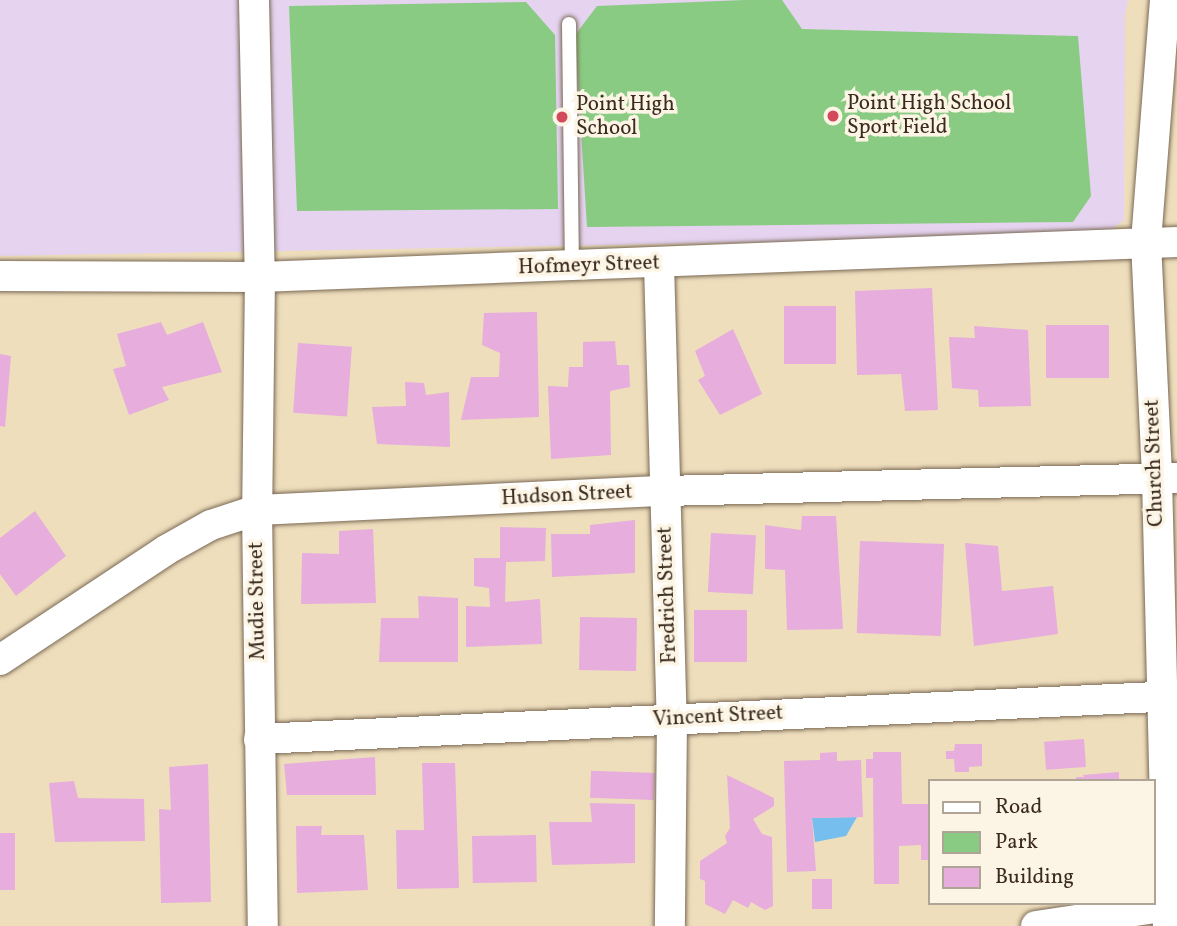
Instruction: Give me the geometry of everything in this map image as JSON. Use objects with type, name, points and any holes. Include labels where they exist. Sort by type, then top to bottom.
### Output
[{"type":"street","name":"Mudie Street","points":[[254,0],[260,276],[257,510],[263,926]]},
{"type":"street","name":"Church Street","points":[[1165,0],[1146,242],[1167,478],[1172,850],[1168,916]]},
{"type":"street","name":"Hofmeyr Street","points":[[0,276],[260,276],[659,264],[1177,242]]},
{"type":"street","name":"Fredrich Street","points":[[659,264],[672,720],[670,926]]},
{"type":"street","name":"Hudson Street","points":[[0,660],[166,550],[211,525],[257,510],[665,491],[1167,478]]},
{"type":"street","name":"Vincent Street","points":[[259,739],[1169,696]]},
{"type":"street","points":[[1036,926],[1168,916]]},
{"type":"lane","points":[[569,24],[572,266]]},
{"type":"shaded area","name":"Point High School","points":[[0,0],[1128,0],[1125,15],[1124,220],[1103,236],[0,256]]},
{"type":"green space","name":"Point High School Sport Field","points":[[782,0],[802,29],[1078,36],[1091,196],[1073,222],[587,227],[575,35],[597,6]]},
{"type":"green space","points":[[526,2],[555,35],[558,209],[297,211],[289,6]]},
{"type":"water","points":[[857,817],[846,836],[815,842],[812,818]]},
{"type":"building","points":[[932,288],[938,410],[905,411],[901,374],[857,375],[855,291]]},
{"type":"building","points":[[784,306],[836,306],[836,364],[784,364]]},
{"type":"building","points":[[537,312],[539,417],[461,420],[471,377],[499,377],[500,353],[482,345],[484,313]]},
{"type":"building","points":[[161,322],[167,335],[203,322],[222,372],[162,387],[169,400],[129,415],[113,369],[126,366],[117,334]]},
{"type":"building","points":[[1046,325],[1109,325],[1109,378],[1046,378]]},
{"type":"building","points":[[974,326],[1028,330],[1031,406],[979,407],[978,390],[952,388],[949,337],[975,338]]},
{"type":"building","points":[[733,329],[762,394],[720,415],[698,380],[705,376],[695,351]]},
{"type":"building","points":[[615,341],[617,365],[629,365],[630,387],[610,391],[611,455],[551,459],[548,386],[568,387],[569,367],[583,367],[583,342]]},
{"type":"building","points":[[298,343],[352,347],[347,417],[293,413]]},
{"type":"building","points":[[0,354],[11,356],[5,427],[0,426]]},
{"type":"building","points":[[405,382],[424,383],[426,395],[449,392],[450,447],[377,444],[372,407],[406,406]]},
{"type":"building","points":[[35,511],[66,556],[16,596],[0,574],[0,538]]},
{"type":"building","points":[[802,516],[836,516],[843,629],[787,630],[785,570],[765,569],[765,525],[801,530]]},
{"type":"building","points":[[635,520],[635,573],[552,577],[551,534],[590,534],[590,525]]},
{"type":"building","points":[[500,527],[546,528],[545,561],[506,562],[505,602],[540,599],[542,644],[466,647],[466,606],[490,607],[489,588],[474,586],[474,558],[500,558]]},
{"type":"building","points":[[373,529],[376,603],[301,604],[302,553],[339,554],[339,531]]},
{"type":"building","points":[[711,533],[756,535],[753,594],[708,592]]},
{"type":"building","points":[[860,541],[944,544],[941,636],[857,633]]},
{"type":"building","points":[[965,543],[998,546],[1002,591],[1053,586],[1058,634],[974,646]]},
{"type":"building","points":[[418,596],[458,598],[458,662],[379,662],[381,618],[419,618]]},
{"type":"building","points":[[694,610],[747,610],[747,662],[694,662]]},
{"type":"building","points":[[580,617],[637,618],[636,671],[579,670]]},
{"type":"building","points":[[1084,739],[1086,767],[1046,770],[1044,742]]},
{"type":"building","points":[[955,744],[982,744],[982,766],[969,767],[969,772],[955,772],[954,759],[946,759],[946,751],[954,751]]},
{"type":"building","points":[[837,752],[837,761],[861,760],[863,817],[812,818],[816,871],[787,872],[784,761],[820,760],[820,753]]},
{"type":"building","points":[[873,752],[901,752],[902,804],[928,804],[928,860],[921,860],[921,845],[899,846],[899,884],[874,884],[873,778],[866,778],[866,759],[873,759]]},
{"type":"building","points":[[375,757],[376,795],[287,795],[284,764]]},
{"type":"building","points":[[422,763],[455,763],[459,888],[397,889],[396,830],[424,830]]},
{"type":"building","points":[[208,764],[211,902],[161,903],[159,809],[171,810],[169,767]]},
{"type":"building","points":[[591,771],[655,773],[654,800],[590,798]]},
{"type":"building","points":[[1119,772],[1119,779],[1076,779],[1084,777],[1083,775]]},
{"type":"building","points":[[727,775],[774,798],[774,806],[753,819],[762,834],[772,837],[773,906],[765,910],[751,902],[748,908],[733,900],[725,914],[705,904],[705,881],[700,879],[700,861],[727,843],[725,836],[730,828]]},
{"type":"building","points":[[74,781],[78,798],[144,799],[145,841],[55,842],[49,783]]},
{"type":"building","points":[[590,803],[635,804],[635,863],[552,865],[549,822],[592,822]]},
{"type":"building","points":[[296,826],[322,826],[321,835],[364,835],[368,890],[297,893]]},
{"type":"building","points":[[0,833],[15,833],[15,890],[0,890]]},
{"type":"building","points":[[536,835],[537,882],[473,883],[472,836]]},
{"type":"building","points":[[812,879],[832,879],[832,909],[812,909]]},
{"type":"place","name":"Point High School Sport Field","points":[[833,116]]},
{"type":"place","name":"Point High School","points":[[562,117]]}]
